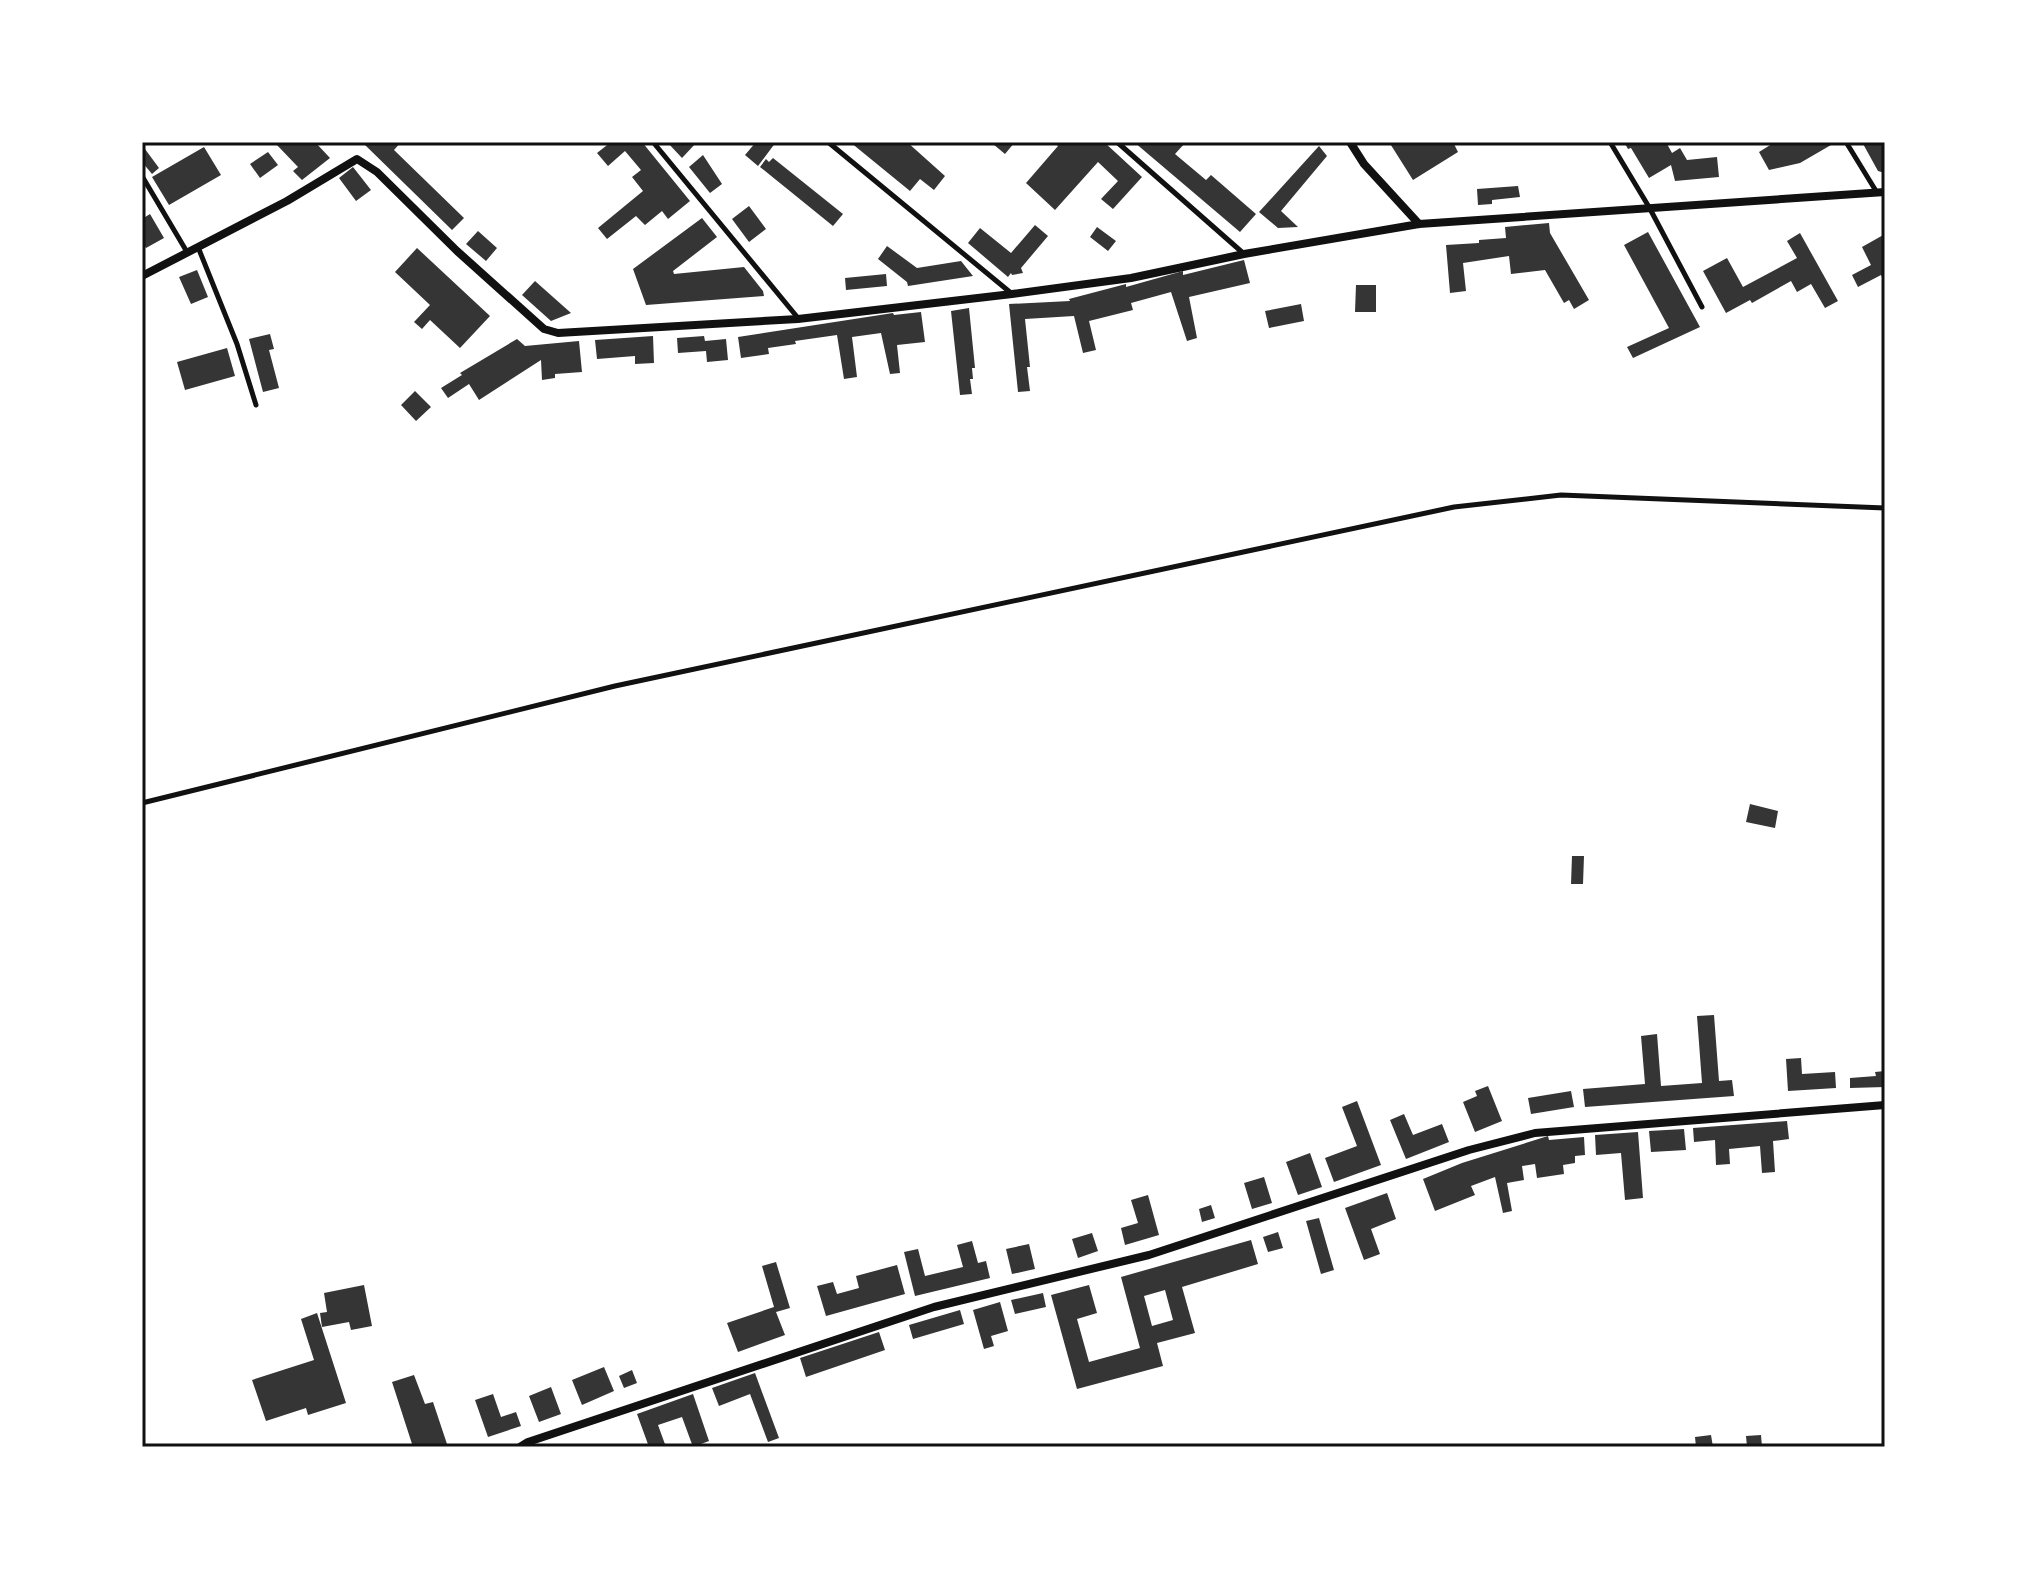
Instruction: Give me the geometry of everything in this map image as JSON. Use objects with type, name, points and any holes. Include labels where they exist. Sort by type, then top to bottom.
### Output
[{"type":"street","points":[[1350,142],[1364,164],[1419,224]]},
{"type":"street","points":[[142,276],[287,201],[357,159],[377,172],[457,251],[549,332],[798,319],[1012,294],[1131,278],[1244,254],[1419,224],[1881,192]]},
{"type":"street","points":[[520,1447],[934,1307],[1149,1255],[1469,1150],[1535,1133],[1885,1105]]},
{"type":"lane","points":[[653,142],[798,319]]},
{"type":"lane","points":[[828,142],[1012,294]]},
{"type":"lane","points":[[1117,142],[1244,254]]},
{"type":"lane","points":[[1610,142],[1649,207],[1702,307]]},
{"type":"lane","points":[[1846,142],[1881,192]]},
{"type":"lane","points":[[142,176],[187,253]]},
{"type":"lane","points":[[198,247],[237,344],[256,405]]},
{"type":"lane","points":[[142,803],[615,686],[1454,507],[1561,495],[1885,508]]},
{"type":"building","points":[[315,142],[330,158],[302,180],[293,171],[298,167],[276,144]]},
{"type":"building","points":[[367,142],[401,142],[394,150],[464,218],[452,230],[365,145]]},
{"type":"building","points":[[611,142],[642,142],[690,201],[668,219],[662,211],[645,225],[636,216],[607,239],[598,228],[643,191],[632,177],[641,170],[625,151],[608,166],[597,153]]},
{"type":"building","points":[[667,142],[697,142],[682,158]]},
{"type":"building","points":[[756,142],[776,142],[758,166],[745,155]]},
{"type":"building","points":[[850,142],[907,142],[945,176],[934,190],[920,179],[910,191]]},
{"type":"building","points":[[1015,142],[1005,154],[993,144]]},
{"type":"building","points":[[1054,142],[1104,142],[1142,177],[1113,209],[1101,199],[1118,181],[1098,162],[1055,210],[1026,183],[1058,146]]},
{"type":"building","points":[[1134,142],[1186,142],[1175,154],[1206,180],[1211,175],[1256,214],[1240,232]]},
{"type":"building","points":[[1389,142],[1420,142],[1422,145],[1427,142],[1453,142],[1458,152],[1413,180]]},
{"type":"building","points":[[1624,142],[1666,142],[1672,153],[1680,148],[1687,160],[1717,157],[1719,177],[1675,181],[1671,165],[1649,178]]},
{"type":"building","points":[[1775,142],[1829,142],[1831,145],[1800,163],[1769,170],[1759,152]]},
{"type":"building","points":[[1862,142],[1885,142],[1885,173],[1878,171]]},
{"type":"building","points":[[142,145],[159,168],[152,174],[142,162]]},
{"type":"building","points":[[1319,146],[1327,156],[1281,211],[1298,227],[1278,228],[1259,212]]},
{"type":"building","points":[[204,147],[221,175],[169,205],[152,177]]},
{"type":"building","points":[[268,152],[278,165],[260,178],[250,164]]},
{"type":"building","points":[[703,155],[722,184],[710,193],[689,167]]},
{"type":"building","points":[[773,158],[843,214],[833,226],[760,167],[766,159],[769,162]]},
{"type":"building","points":[[353,167],[371,190],[356,201],[339,178]]},
{"type":"building","points":[[1518,186],[1520,197],[1478,205],[1477,189]]},
{"type":"building","points":[[749,206],[766,229],[749,242],[732,219]]},
{"type":"building","points":[[150,214],[164,238],[146,248],[142,242],[142,219]]},
{"type":"building","points":[[702,218],[717,237],[673,271],[674,274],[744,267],[764,296],[646,305],[633,269]]},
{"type":"building","points":[[1549,223],[1550,233],[1589,300],[1574,309],[1569,300],[1564,303],[1545,270],[1511,274],[1509,256],[1463,263],[1466,291],[1450,293],[1446,245],[1506,238],[1505,227]]},
{"type":"building","points":[[1035,225],[1048,236],[1021,268],[1023,273],[1011,273],[1008,277],[968,243],[980,228],[1011,253]]},
{"type":"building","points":[[1097,227],[1116,241],[1108,251],[1090,237]]},
{"type":"building","points":[[478,231],[497,248],[486,261],[466,244]]},
{"type":"building","points":[[1648,232],[1700,327],[1633,358],[1627,347],[1669,328],[1624,245]]},
{"type":"building","points":[[1800,233],[1838,301],[1825,308],[1811,284],[1797,292],[1791,281],[1752,303],[1750,300],[1726,313],[1703,271],[1727,258],[1743,287],[1797,258],[1787,241]]},
{"type":"building","points":[[1885,234],[1885,283],[1881,275],[1858,287],[1852,275],[1871,265],[1862,247]]},
{"type":"building","points":[[887,246],[917,268],[961,261],[973,276],[908,286],[878,259]]},
{"type":"building","points":[[417,248],[490,316],[460,348],[430,320],[422,329],[414,322],[430,305],[395,272]]},
{"type":"building","points":[[1244,260],[1250,283],[1189,297],[1197,338],[1187,341],[1171,292],[1131,303],[1133,310],[1089,321],[1096,350],[1083,353],[1074,316],[1025,319],[1030,391],[1018,392],[1009,304],[1070,301],[1126,284],[1126,287],[1183,271],[1183,275]]},
{"type":"building","points":[[197,270],[208,297],[191,304],[179,277]]},
{"type":"building","points":[[886,274],[887,286],[846,290],[845,278]]},
{"type":"building","points":[[535,281],[571,313],[551,321],[522,295]]},
{"type":"building","points":[[1356,285],[1376,285],[1376,312],[1355,312]]},
{"type":"building","points":[[1301,304],[1304,321],[1269,328],[1265,311]]},
{"type":"building","points":[[969,308],[975,368],[972,368],[973,379],[970,379],[972,394],[960,395],[951,311]]},
{"type":"building","points":[[921,312],[925,342],[897,345],[900,373],[890,374],[881,333],[852,337],[857,377],[844,379],[837,335],[795,341],[796,344],[768,348],[769,354],[741,358],[738,337],[893,313]]},
{"type":"building","points":[[270,334],[274,349],[269,350],[279,388],[263,392],[249,339]]},
{"type":"building","points":[[653,336],[654,363],[635,364],[635,356],[597,359],[595,340]]},
{"type":"building","points":[[704,336],[705,341],[726,339],[728,360],[707,362],[706,351],[678,353],[677,338]]},
{"type":"building","points":[[517,339],[525,346],[579,341],[582,372],[555,374],[555,378],[542,380],[541,360],[479,400],[469,384],[448,398],[441,388]]},
{"type":"building","points":[[227,348],[235,376],[185,390],[177,362]]},
{"type":"building","points":[[415,391],[431,407],[416,421],[401,405]]},
{"type":"building","points":[[1750,804],[1778,811],[1775,828],[1746,822]]},
{"type":"building","points":[[1572,856],[1584,856],[1583,884],[1571,884]]},
{"type":"building","points":[[1714,1015],[1719,1081],[1732,1080],[1734,1096],[1585,1107],[1583,1089],[1645,1084],[1641,1036],[1657,1034],[1661,1086],[1702,1083],[1697,1016]]},
{"type":"building","points":[[1801,1058],[1802,1074],[1835,1072],[1836,1088],[1788,1091],[1786,1059]]},
{"type":"building","points":[[1885,1071],[1885,1087],[1850,1088],[1850,1078],[1876,1076],[1875,1072]]},
{"type":"building","points":[[1488,1086],[1502,1121],[1475,1132],[1463,1102],[1477,1096],[1475,1091]]},
{"type":"building","points":[[1571,1091],[1574,1107],[1531,1114],[1528,1098]]},
{"type":"building","points":[[1357,1101],[1381,1165],[1334,1182],[1325,1158],[1357,1146],[1342,1107]]},
{"type":"building","points":[[1404,1114],[1413,1135],[1442,1124],[1449,1142],[1406,1159],[1390,1120]]},
{"type":"building","points":[[1787,1121],[1789,1139],[1773,1141],[1775,1172],[1762,1173],[1760,1146],[1729,1149],[1730,1164],[1716,1165],[1715,1140],[1694,1142],[1693,1128]]},
{"type":"building","points":[[1684,1129],[1686,1150],[1651,1152],[1649,1131]]},
{"type":"building","points":[[1638,1132],[1643,1198],[1625,1200],[1621,1153],[1596,1155],[1595,1135]]},
{"type":"building","points":[[1548,1136],[1549,1140],[1584,1137],[1585,1155],[1575,1156],[1575,1163],[1563,1165],[1564,1174],[1537,1178],[1535,1164],[1522,1166],[1524,1180],[1507,1183],[1512,1211],[1503,1213],[1495,1177],[1471,1186],[1475,1195],[1435,1211],[1423,1179],[1462,1163]]},
{"type":"building","points":[[1310,1153],[1322,1187],[1298,1195],[1286,1162]]},
{"type":"building","points":[[1264,1177],[1272,1203],[1252,1209],[1244,1183]]},
{"type":"building","points":[[1387,1193],[1396,1219],[1371,1229],[1380,1254],[1364,1260],[1345,1208]]},
{"type":"building","points":[[1148,1195],[1159,1235],[1125,1245],[1121,1228],[1138,1223],[1131,1200]]},
{"type":"building","points":[[1211,1205],[1215,1218],[1202,1222],[1199,1209]]},
{"type":"building","points":[[1319,1218],[1334,1270],[1321,1274],[1306,1221]]},
{"type":"building","points":[[1278,1232],[1283,1248],[1268,1252],[1263,1237]]},
{"type":"building","points":[[1092,1233],[1098,1251],[1078,1258],[1072,1239]]},
{"type":"building","points":[[1251,1240],[1258,1264],[1182,1287],[1195,1333],[1157,1343],[1163,1366],[1077,1389],[1051,1295],[1089,1285],[1097,1313],[1077,1319],[1089,1362],[1140,1348],[1121,1277]],"holes":[[[1165,1290],[1173,1320],[1152,1326],[1144,1296]]]},
{"type":"building","points":[[972,1241],[978,1263],[986,1261],[990,1278],[915,1296],[904,1252],[918,1249],[925,1276],[963,1267],[957,1245]]},
{"type":"building","points":[[1029,1244],[1035,1269],[1012,1274],[1006,1249]]},
{"type":"building","points":[[776,1262],[790,1308],[776,1312],[785,1335],[738,1352],[727,1323],[774,1307],[762,1266]]},
{"type":"building","points":[[897,1265],[905,1294],[826,1316],[817,1286],[833,1282],[837,1294],[859,1288],[856,1276]]},
{"type":"building","points":[[364,1285],[372,1326],[351,1330],[349,1322],[322,1327],[320,1313],[327,1312],[324,1293]]},
{"type":"building","points":[[1043,1293],[1046,1307],[1015,1314],[1011,1300]]},
{"type":"building","points":[[1000,1302],[1008,1331],[991,1336],[994,1346],[984,1349],[973,1310]]},
{"type":"building","points":[[960,1310],[964,1324],[913,1339],[909,1325]]},
{"type":"building","points":[[317,1313],[346,1403],[308,1415],[306,1408],[266,1421],[252,1380],[314,1360],[301,1319]]},
{"type":"building","points":[[879,1332],[885,1350],[806,1377],[800,1358]]},
{"type":"building","points":[[604,1367],[614,1391],[582,1405],[572,1380]]},
{"type":"building","points":[[632,1370],[637,1383],[624,1388],[619,1376]]},
{"type":"building","points":[[755,1373],[779,1438],[768,1442],[750,1394],[719,1406],[712,1388]]},
{"type":"building","points":[[414,1375],[425,1404],[433,1402],[447,1444],[413,1447],[392,1382]]},
{"type":"building","points":[[551,1387],[561,1414],[539,1422],[529,1396]]},
{"type":"building","points":[[493,1394],[501,1417],[516,1412],[521,1426],[488,1437],[475,1400]]},
{"type":"building","points":[[693,1394],[709,1441],[693,1447],[682,1417],[658,1425],[666,1447],[649,1447],[637,1414]]},
{"type":"building","points":[[1711,1435],[1713,1447],[1696,1447],[1695,1437]]},
{"type":"building","points":[[1761,1435],[1762,1447],[1747,1447],[1746,1436]]}]
